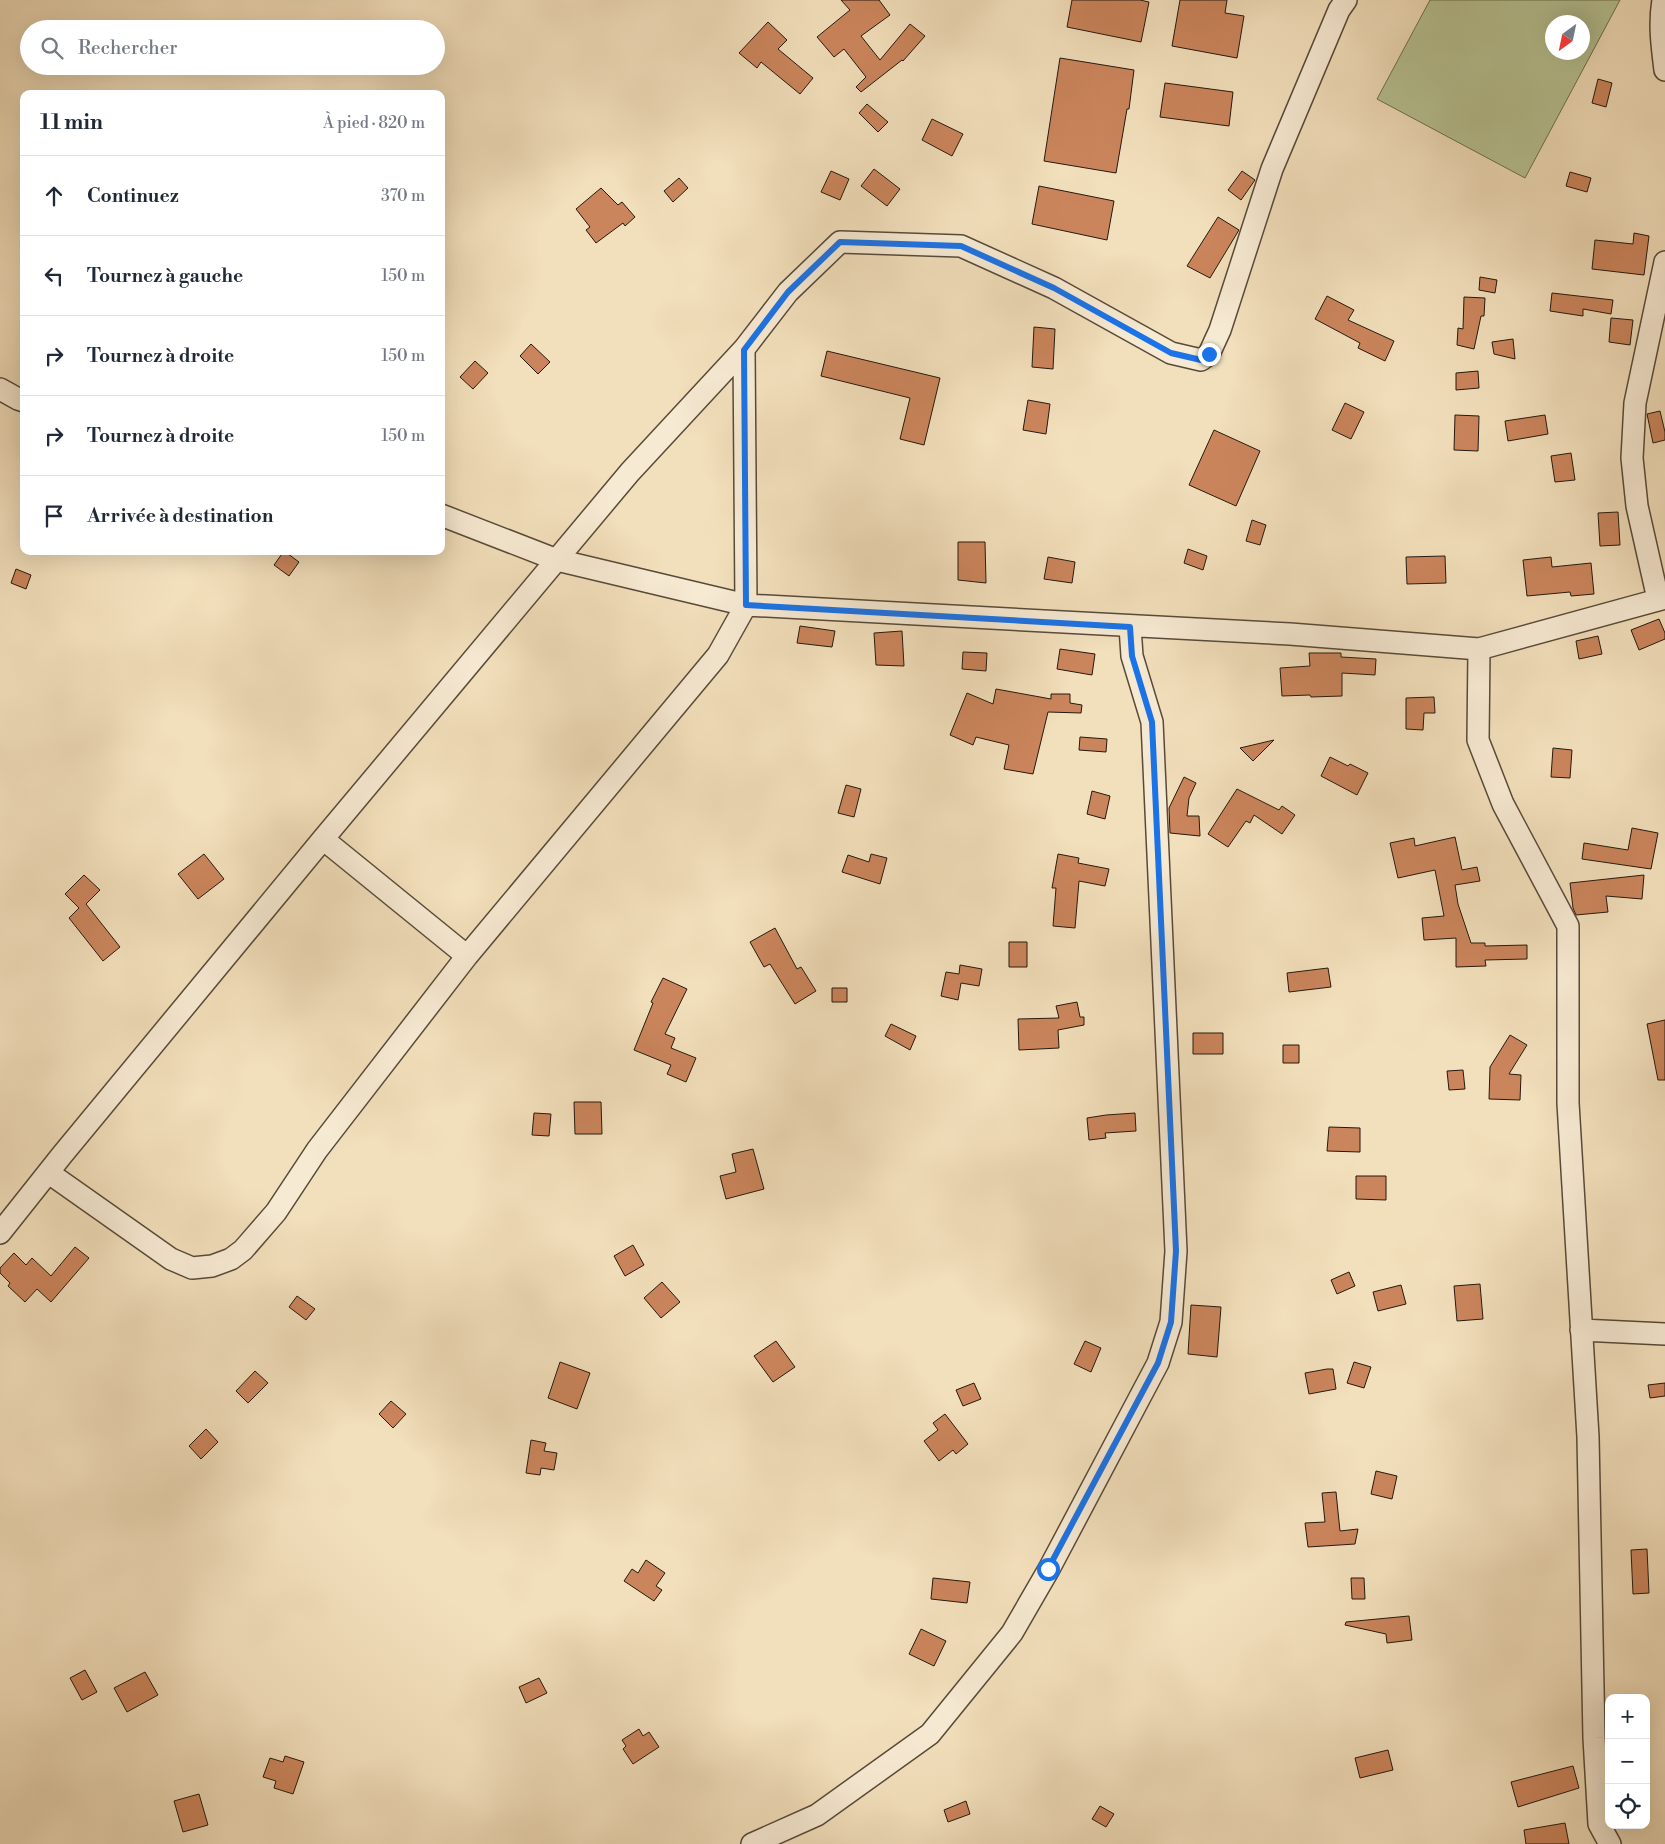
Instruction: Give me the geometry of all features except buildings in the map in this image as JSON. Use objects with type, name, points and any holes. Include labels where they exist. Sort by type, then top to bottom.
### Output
[{"type":"street","points":[[0,1233],[323,839],[630,472],[744,350],[788,292],[840,242],[961,246],[1054,288],[1171,353],[1201,360],[1209,354],[1220,330],[1272,168],[1339,10],[1346,0]]},
{"type":"street","points":[[1663,0],[1660,16],[1665,70]]},
{"type":"street","points":[[445,517],[557,560],[746,605],[1130,627],[1290,634],[1479,649],[1661,599],[1636,506],[1632,458],[1635,403],[1665,262]]},
{"type":"street","points":[[49,1173],[171,1259],[192,1268],[212,1266],[232,1259],[243,1250],[276,1212],[316,1150],[467,956],[718,655],[746,605],[744,350]]},
{"type":"street","points":[[0,390],[20,400]]},
{"type":"street","points":[[752,1844],[817,1815],[930,1734],[1012,1633],[1158,1363],[1171,1322],[1176,1251],[1152,722],[1132,656],[1130,627]]},
{"type":"street","points":[[1479,649],[1478,740],[1503,804],[1568,926],[1568,1103],[1588,1437],[1590,1600],[1595,1747],[1599,1824],[1610,1844]]},
{"type":"street","points":[[323,839],[467,956]]},
{"type":"street","points":[[1581,1330],[1665,1334]]},
{"type":"green space","points":[[1430,0],[1620,0],[1590,56],[1590,15],[1545,15],[1545,60],[1588,60],[1525,178],[1377,99]]},
{"type":"route","points":[[1048,1569],[1158,1363],[1171,1322],[1176,1251],[1152,722],[1132,656],[1130,627],[746,605],[744,350],[788,292],[840,242],[961,246],[1054,288],[1171,353],[1201,360],[1209,354]]}]
